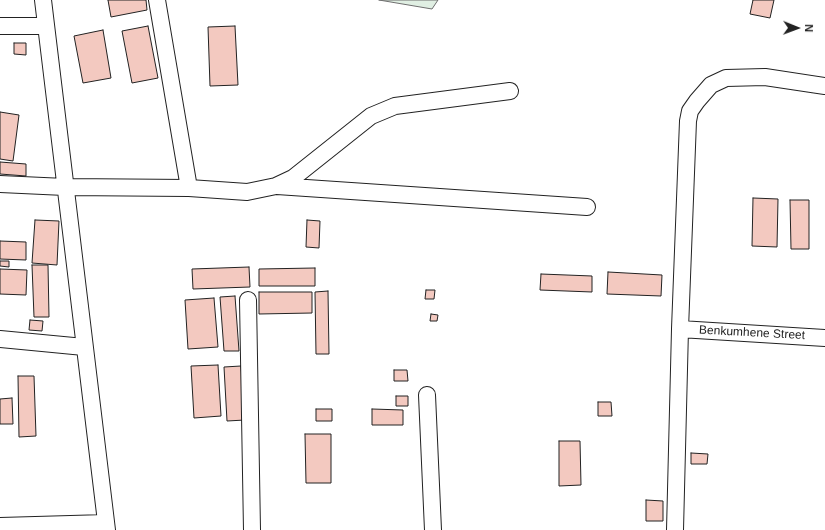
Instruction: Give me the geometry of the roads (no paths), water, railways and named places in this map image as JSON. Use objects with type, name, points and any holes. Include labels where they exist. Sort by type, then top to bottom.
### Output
[{"type":"street","points":[[0,526],[106,527],[43,0]]},
{"type":"street","points":[[158,0],[189,188]]},
{"type":"street","points":[[0,26],[46,26]]},
{"type":"street","points":[[676,530],[680,329],[688,121],[690,112],[697,101],[711,85],[726,78],[765,77],[825,86]]},
{"type":"street","points":[[0,184],[65,187],[189,188],[247,192],[276,186],[293,178],[371,116],[395,106],[510,91]]},
{"type":"street","points":[[276,186],[587,207]]},
{"type":"street","points":[[248,300],[252,530]]},
{"type":"street","name":"Benkumhene Street","points":[[680,329],[825,338]]},
{"type":"street","points":[[0,339],[84,347]]},
{"type":"street","points":[[427,395],[433,530]]}]
